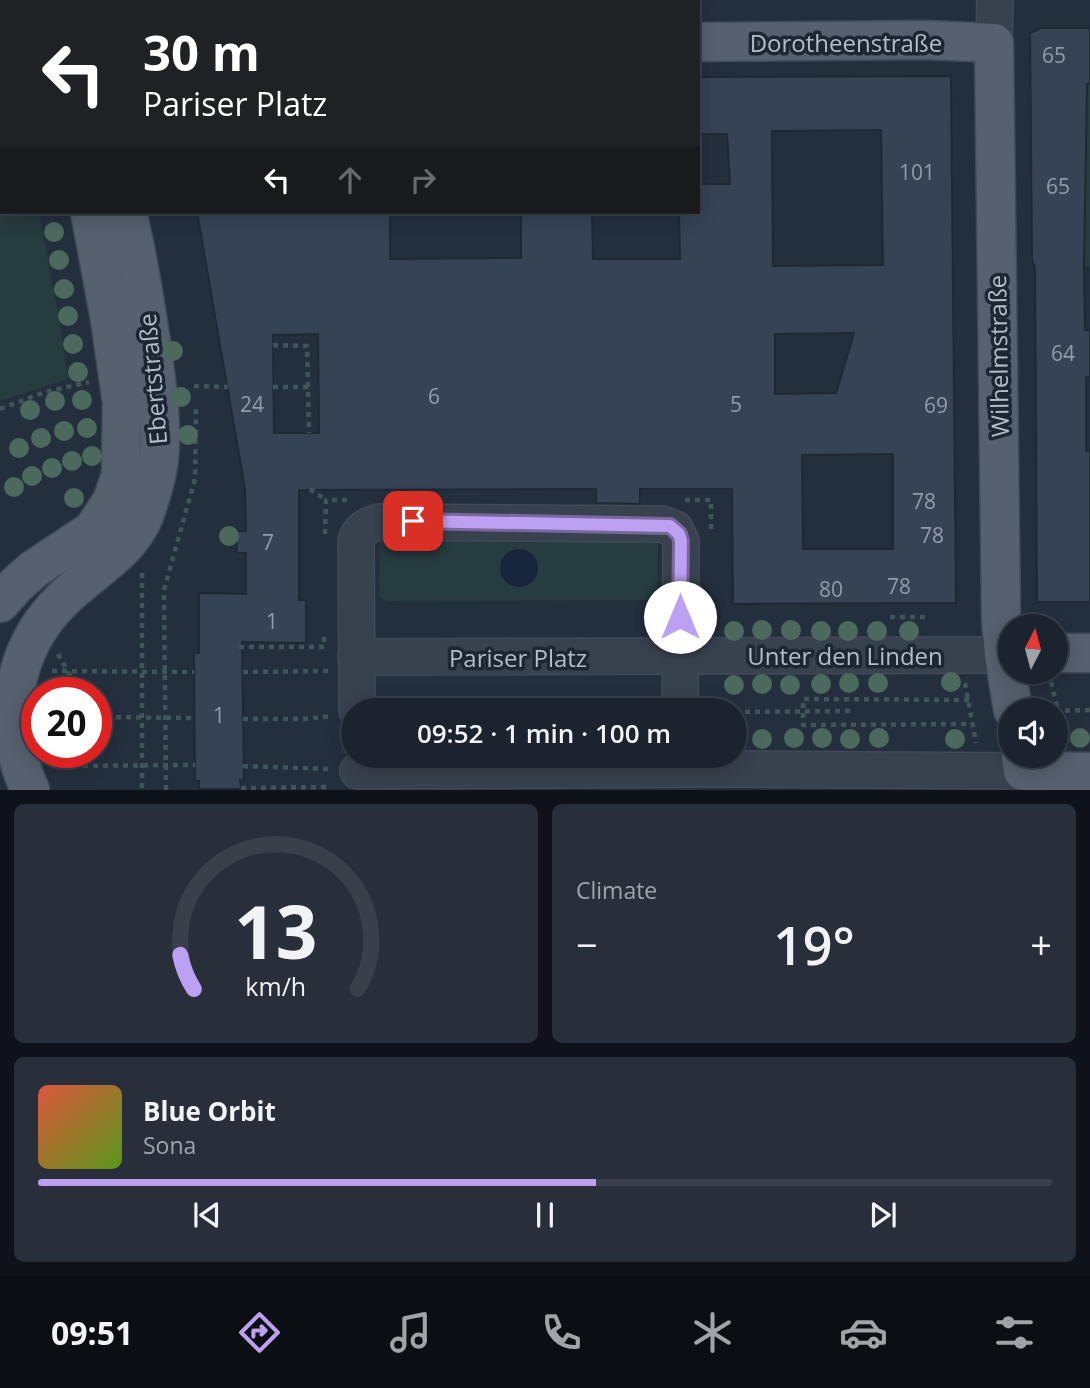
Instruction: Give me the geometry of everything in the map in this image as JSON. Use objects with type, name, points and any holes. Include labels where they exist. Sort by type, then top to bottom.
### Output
[{"type":"main road","name":"Dorotheenstraße","points":[[700,42],[926,40],[995,43]]},
{"type":"main road","name":"Wilhelmstraße","points":[[995,43],[1003,614]]},
{"type":"main road","name":"Ebertstraße","points":[[0,603],[34,569],[93,530],[112,501],[121,475],[122,403],[90,214]]},
{"type":"main road","name":"Ebertstraße","points":[[37,778],[24,777],[7,740],[7,695],[38,628],[64,597],[108,563],[126,544],[143,518],[159,461],[159,408],[148,318],[127,214]]},
{"type":"main road","points":[[1068,661],[1090,653]]},
{"type":"main road","name":"Wilhelmstraße","points":[[996,711],[1001,684]]},
{"type":"main road","points":[[1023,772],[1090,772]]},
{"type":"street","name":"Wilhelmstraße","points":[[995,0],[995,43]]},
{"type":"street","points":[[351,698],[356,657],[357,536],[364,528],[387,521],[516,521],[670,526],[679,534],[680,698]]},
{"type":"street","name":"Unter den Linden","points":[[680,657],[998,654]]},
{"type":"street","name":"Pariser Platz","points":[[356,657],[680,657]]},
{"type":"street","points":[[358,772],[1023,772]]},
{"type":"path","points":[[273,345],[307,346],[309,433]]},
{"type":"path","points":[[0,409],[45,392],[90,382]]},
{"type":"path","points":[[194,386],[228,387]]},
{"type":"path","points":[[273,387],[308,387]]},
{"type":"path","points":[[166,789],[164,590],[195,480],[196,407]]},
{"type":"path","points":[[310,489],[326,500]]},
{"type":"path","points":[[142,566],[142,789]]},
{"type":"path","points":[[890,617],[926,617]]},
{"type":"path","points":[[243,672],[335,670],[356,657]]},
{"type":"path","points":[[43,671],[66,669],[194,672]]},
{"type":"path","points":[[66,669],[70,677]]},
{"type":"path","points":[[965,679],[976,744]]},
{"type":"path","points":[[968,700],[803,699],[803,725],[973,724]]},
{"type":"path","points":[[1068,711],[1090,710]]},
{"type":"path","points":[[747,712],[853,711]]},
{"type":"path","points":[[971,712],[996,711]]},
{"type":"path","points":[[243,719],[304,719],[341,714]]},
{"type":"path","points":[[112,717],[195,718]]},
{"type":"path","points":[[112,766],[195,765]]},
{"type":"path","points":[[243,766],[303,766],[358,772]]},
{"type":"path","points":[[37,778],[68,768]]},
{"type":"path","points":[[240,788],[327,789]]},
{"type":"green space","points":[[1087,84],[1090,84],[1090,267],[1084,266]]},
{"type":"green space","points":[[0,214],[39,214],[68,379],[0,401]]},
{"type":"green space","points":[[380,538],[656,539],[658,542],[657,594],[651,600],[387,601],[380,597]],"holes":[[[518,549],[534,557],[538,568],[537,575],[506,553]]]},
{"type":"water","points":[[519,549],[533,554],[538,568],[533,582],[519,587],[505,582],[500,568],[505,554]]},
{"type":"building","points":[[1041,28],[1090,28],[1084,266],[1085,330],[1090,330],[1090,377],[1086,377],[1086,451],[1090,450],[1090,602],[1037,602],[1035,268],[1032,259],[1030,33]]},
{"type":"building","points":[[951,76],[956,603],[733,604],[732,489],[640,489],[640,504],[596,503],[596,489],[299,490],[299,600],[306,600],[306,643],[242,642],[244,780],[240,780],[241,789],[199,789],[199,781],[195,781],[194,653],[199,653],[199,593],[246,594],[246,553],[237,553],[236,531],[246,531],[245,489],[197,214],[390,214],[390,259],[521,258],[521,214],[592,214],[593,259],[680,259],[679,214],[700,214],[700,184],[730,184],[727,134],[700,134],[700,77]],"holes":[[[881,130],[883,265],[773,266],[772,131]],[[854,333],[836,393],[775,394],[775,334]],[[318,334],[319,433],[274,433],[273,335]],[[893,454],[893,549],[803,549],[802,455]]]},
{"type":"route","points":[[413,521],[649,523],[670,526],[679,534],[681,541],[680,617]]}]
